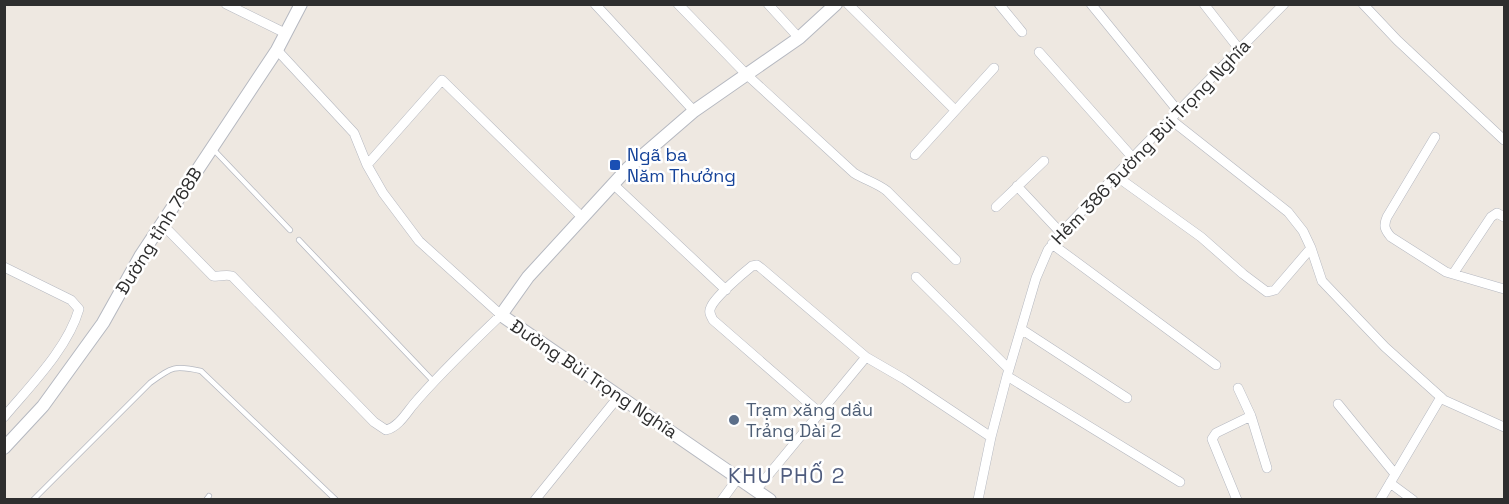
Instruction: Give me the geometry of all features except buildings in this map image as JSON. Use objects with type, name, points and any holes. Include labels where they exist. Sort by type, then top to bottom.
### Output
[{"type":"street","points":[[226,4],[285,33]]},
{"type":"street","name":"Đường tỉnh 768B","points":[[4,448],[43,406],[103,323],[141,255],[277,50],[301,4]]},
{"type":"street","points":[[596,4],[694,111]]},
{"type":"street","points":[[678,4],[746,74],[854,172],[864,179],[877,183],[887,191],[956,260]]},
{"type":"street","points":[[768,4],[799,38]]},
{"type":"street","name":"Đường Bùi Trọng Nghĩa","points":[[770,500],[501,315],[528,277],[628,168],[694,111],[799,38],[836,4]]},
{"type":"street","points":[[848,4],[955,110]]},
{"type":"street","points":[[999,4],[1022,32]]},
{"type":"street","points":[[1091,4],[1178,111]]},
{"type":"street","points":[[1204,4],[1239,49]]},
{"type":"street","name":"Hẻm 386 Đường Bùi Trọng Nghĩa","points":[[978,500],[991,436],[1008,373],[1036,278],[1052,244],[1170,119],[1284,4]]},
{"type":"street","points":[[1363,4],[1397,40],[1504,140]]},
{"type":"street","points":[[162,224],[213,276],[220,277],[227,274],[232,276],[380,427],[386,429],[392,428],[433,381],[501,315],[419,241],[383,193],[367,165],[354,133],[277,50]]},
{"type":"street","points":[[1039,52],[1133,158]]},
{"type":"street","points":[[915,155],[994,68]]},
{"type":"street","points":[[367,165],[442,81],[582,217]]},
{"type":"street","points":[[1170,119],[1288,212],[1303,231],[1322,281],[1385,347],[1441,397],[1504,427]]},
{"type":"street","points":[[1435,137],[1387,217],[1384,223],[1385,229],[1391,237],[1446,272],[1504,289]]},
{"type":"street","points":[[996,207],[1044,161]]},
{"type":"street","points":[[1116,176],[1200,237],[1267,292],[1275,290],[1311,249]]},
{"type":"street","points":[[613,184],[726,290]]},
{"type":"street","points":[[1017,186],[1061,233]]},
{"type":"street","points":[[1453,274],[1491,217],[1497,213],[1504,217]]},
{"type":"street","points":[[1052,244],[1216,365]]},
{"type":"street","points":[[820,413],[713,320],[710,313],[711,307],[752,266],[757,265],[866,357],[991,436]]},
{"type":"street","points":[[4,267],[71,300],[79,309],[75,323],[61,347],[4,417]]},
{"type":"street","points":[[916,277],[1008,373],[1180,482]]},
{"type":"street","points":[[1021,329],[1127,398]]},
{"type":"street","points":[[756,490],[866,357]]},
{"type":"street","points":[[1238,388],[1251,416],[1267,468]]},
{"type":"street","points":[[535,500],[619,396]]},
{"type":"street","points":[[1380,500],[1441,397]]},
{"type":"street","points":[[1338,404],[1392,479],[1413,500]]},
{"type":"street","points":[[1237,500],[1212,439],[1216,433],[1251,416]]},
{"type":"street","points":[[722,500],[738,478]]},
{"type":"lane","points":[[212,148],[290,230]]},
{"type":"lane","points":[[299,240],[433,381]]},
{"type":"lane","points":[[33,500],[150,382],[167,370],[180,366],[201,371],[336,500]]},
{"type":"place","name":"Ngã ba Năm Thưởng","points":[[615,165]]},
{"type":"place","name":"Trạm xăng dầu Trảng Dài 2","points":[[734,420]]},
{"type":"district","name":"KHU PHỐ 2","points":[[787,476]]}]
